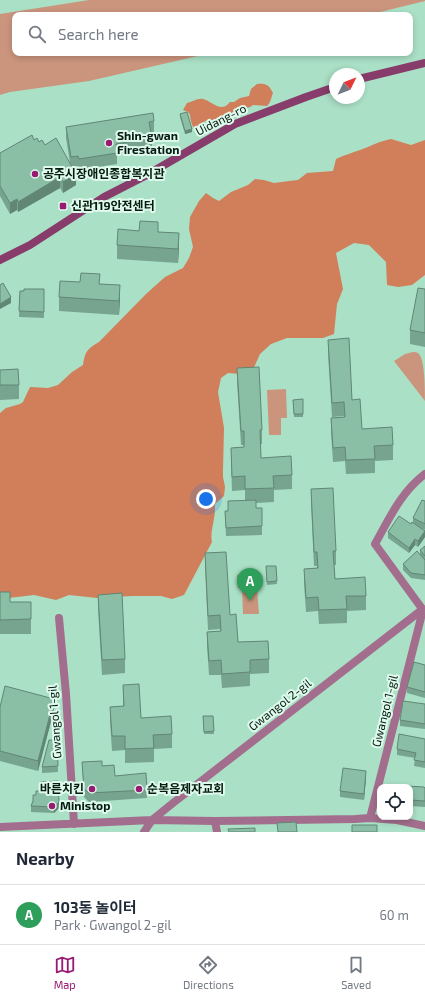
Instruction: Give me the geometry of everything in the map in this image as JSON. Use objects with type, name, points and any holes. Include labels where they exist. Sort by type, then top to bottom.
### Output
[{"type":"main road","points":[[365,77],[425,63]]},
{"type":"main road","name":"Uidang-ro","points":[[0,260],[30,245],[104,197],[145,176],[235,124],[329,89]]},
{"type":"street","points":[[424,609],[375,544],[397,503],[418,479],[425,474]]},
{"type":"street","name":"Gwangol 1-gil","points":[[370,818],[424,609]]},
{"type":"street","name":"Gwangol 2-gil","points":[[152,820],[424,609]]},
{"type":"street","name":"Gwangol 1-gil","points":[[59,618],[66,694],[74,824]]},
{"type":"street","points":[[0,827],[152,820],[215,821],[370,818],[397,820],[425,826]]},
{"type":"street","points":[[144,832],[152,820]]},
{"type":"street","points":[[215,821],[217,832]]},
{"type":"shaded area","points":[[89,0],[425,0],[380,12],[13,12]]},
{"type":"shaded area","points":[[12,12],[12,56],[198,56],[89,81],[10,92],[0,95],[0,14]]},
{"type":"shaded area","points":[[257,84],[265,84],[272,90],[273,93],[267,106],[253,105],[243,109],[242,112],[232,115],[228,120],[208,120],[201,125],[198,130],[194,129],[188,112],[183,110],[187,103],[201,99],[206,100],[216,106],[223,107],[230,102],[234,102],[240,98],[249,96],[251,89]]},
{"type":"shaded area","points":[[391,139],[411,145],[425,140],[425,275],[412,285],[398,287],[387,285],[386,262],[369,245],[354,243],[336,253],[343,289],[337,304],[334,334],[323,338],[287,338],[271,344],[260,354],[252,372],[241,374],[228,373],[221,378],[218,392],[224,428],[224,496],[215,504],[215,515],[211,533],[212,542],[184,595],[172,599],[161,596],[97,598],[69,595],[56,600],[34,595],[0,599],[0,413],[6,408],[23,402],[30,387],[48,388],[58,385],[72,372],[83,365],[89,349],[99,342],[146,294],[165,277],[183,268],[193,247],[189,229],[190,217],[199,201],[206,193],[219,201],[231,192],[248,185],[255,179],[274,183],[298,180],[307,173],[333,171],[336,159],[379,142]]},
{"type":"shaded area","points":[[417,352],[421,358],[424,376],[425,401],[394,361],[405,354]]},
{"type":"shaded area","points":[[286,389],[287,418],[281,418],[281,435],[269,435],[267,390]]},
{"type":"shaded area","points":[[237,575],[256,575],[259,614],[243,614],[242,588],[238,588]]},
{"type":"building","points":[[187,112],[192,129],[185,131],[180,114]]},
{"type":"building","name":"Shin-gwan Firestation","points":[[153,113],[154,121],[149,122],[152,138],[116,144],[117,153],[79,159],[78,156],[71,157],[66,127]]},
{"type":"building","name":"공주시장애인종합복지관","points":[[32,135],[34,140],[37,138],[39,142],[42,140],[45,145],[56,138],[76,174],[63,182],[60,177],[18,202],[17,199],[10,203],[0,186],[0,153]]},
{"type":"building","points":[[140,221],[158,222],[158,232],[179,233],[178,249],[117,245],[118,229],[139,231]]},
{"type":"building","points":[[81,273],[100,274],[99,284],[120,285],[119,301],[59,297],[60,281],[80,282]]},
{"type":"building","points":[[3,283],[11,297],[0,304],[0,285]]},
{"type":"building","points":[[418,288],[425,289],[425,333],[410,330]]},
{"type":"building","points":[[24,289],[44,289],[44,312],[19,311],[20,291],[24,291]]},
{"type":"building","points":[[349,338],[352,400],[360,399],[362,429],[392,427],[393,445],[374,446],[375,459],[346,460],[345,447],[333,448],[331,418],[345,417],[344,402],[332,403],[328,340]]},
{"type":"building","points":[[259,367],[262,430],[260,430],[261,458],[291,456],[292,475],[273,476],[274,488],[245,489],[245,476],[232,477],[231,448],[244,447],[244,431],[241,431],[237,368]]},
{"type":"building","points":[[18,369],[19,385],[0,385],[0,370]]},
{"type":"building","points":[[303,399],[303,414],[294,414],[293,400]]},
{"type":"building","points":[[333,488],[336,551],[333,551],[335,579],[365,577],[366,596],[346,596],[347,609],[319,610],[318,597],[306,598],[304,569],[318,568],[317,552],[314,552],[311,489]]},
{"type":"building","points":[[256,500],[256,508],[262,508],[262,526],[226,528],[225,511],[228,511],[228,501]]},
{"type":"building","points":[[422,500],[425,501],[425,524],[413,518]]},
{"type":"building","points":[[399,516],[411,524],[412,522],[425,531],[418,541],[415,539],[409,548],[388,532]]},
{"type":"building","points":[[425,546],[425,556],[420,550]]},
{"type":"building","points":[[417,551],[425,560],[425,575],[411,573],[403,564]]},
{"type":"building","points":[[226,552],[230,615],[236,614],[238,642],[268,641],[269,659],[250,660],[250,672],[222,674],[221,660],[209,661],[207,632],[221,631],[220,615],[208,616],[205,553]]},
{"type":"building","points":[[266,566],[276,566],[277,581],[267,582]]},
{"type":"building","points":[[0,592],[10,592],[10,602],[31,602],[31,619],[0,620]]},
{"type":"building","points":[[122,593],[125,659],[102,660],[98,595]]},
{"type":"building","points":[[414,662],[425,665],[425,692],[407,687]]},
{"type":"building","points":[[139,684],[141,718],[171,716],[172,734],[153,735],[154,748],[125,749],[125,736],[112,736],[110,707],[124,706],[123,685]]},
{"type":"building","points":[[5,686],[54,699],[38,761],[0,751],[0,707]]},
{"type":"building","points":[[403,701],[425,704],[425,724],[400,720]]},
{"type":"building","points":[[203,716],[213,716],[214,731],[204,732]]},
{"type":"building","points":[[399,734],[425,739],[425,762],[414,760],[416,753],[397,749]]},
{"type":"building","points":[[49,740],[57,740],[58,766],[42,767]]},
{"type":"building","points":[[102,761],[102,766],[114,765],[115,776],[146,773],[147,790],[89,793],[84,789],[82,762]]},
{"type":"building","points":[[343,768],[366,771],[364,794],[340,791]]},
{"type":"building","points":[[58,781],[59,802],[54,807],[31,806],[33,795],[36,795],[36,791],[40,791],[40,782]]},
{"type":"building","points":[[413,786],[425,788],[425,801],[413,800]]},
{"type":"building","points":[[296,822],[297,832],[278,832],[277,823]]},
{"type":"building","points":[[352,825],[377,825],[377,832],[352,832]]},
{"type":"building","points":[[255,828],[255,832],[229,832],[228,829]]},
{"type":"place","name":"Shin-gwan Firestation","points":[[109,143]]},
{"type":"place","name":"공주시장애인종합복지관","points":[[35,174]]},
{"type":"place","name":"신관119안전센터","points":[[63,206]]},
{"type":"place","name":"103동 놀이터","points":[[250,601]]},
{"type":"place","name":"바른치킨","points":[[92,789]]},
{"type":"place","name":"순복음제자교회","points":[[139,789]]},
{"type":"place","name":"Ministop","points":[[52,806]]}]
